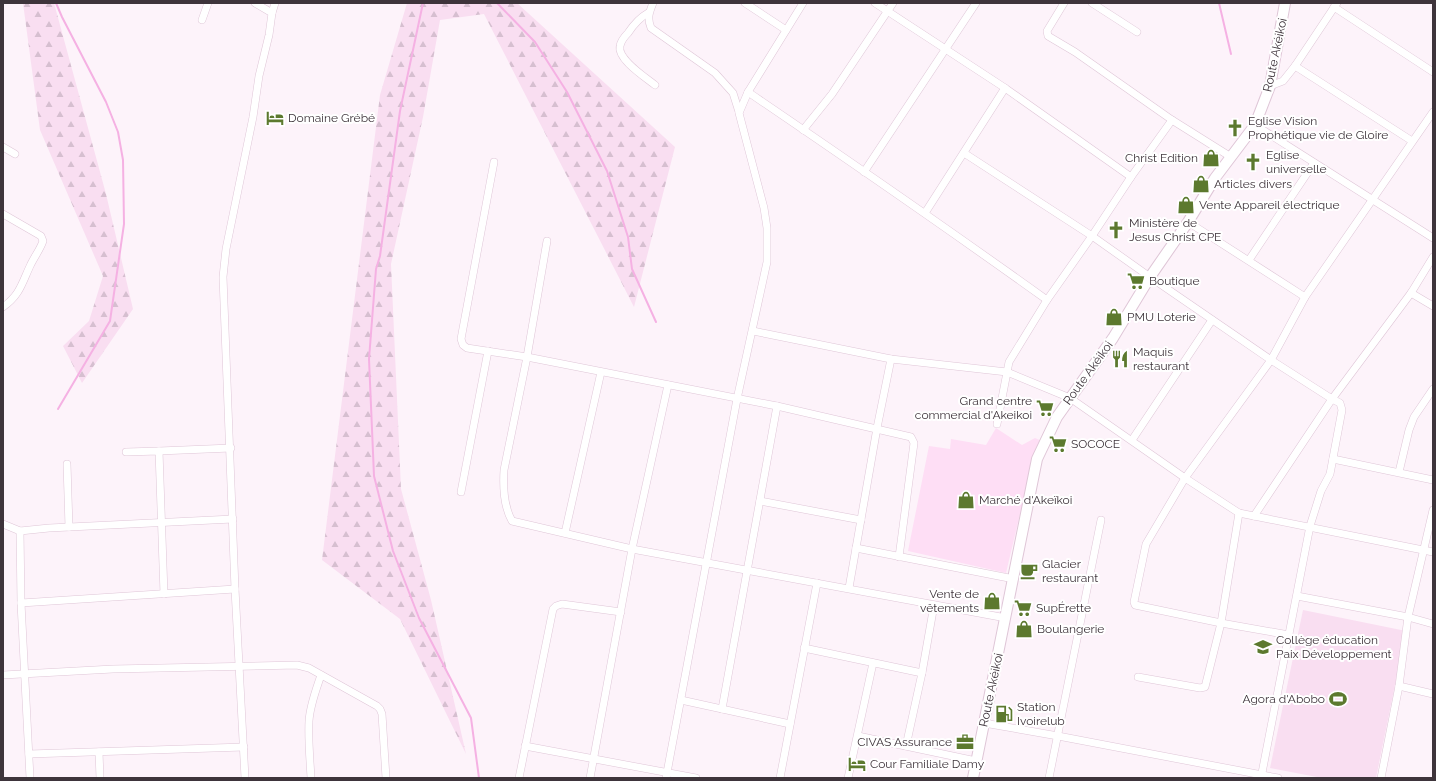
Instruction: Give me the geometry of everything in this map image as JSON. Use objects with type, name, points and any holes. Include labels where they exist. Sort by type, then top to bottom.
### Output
[{"type":"street","points":[[202,20],[208,3]]},
{"type":"street","points":[[255,3],[272,13]]},
{"type":"street","points":[[245,778],[235,589],[224,264],[234,207],[253,117],[258,81],[275,3]]},
{"type":"street","points":[[653,3],[648,13],[648,21],[651,28],[715,73],[734,93],[764,208],[767,228],[767,262],[737,399],[667,775]]},
{"type":"street","points":[[745,3],[786,30]]},
{"type":"street","points":[[740,113],[748,92],[803,3]]},
{"type":"street","points":[[875,3],[1005,88],[1131,177]]},
{"type":"street","points":[[804,130],[832,94],[892,3]]},
{"type":"street","points":[[864,172],[976,3]]},
{"type":"street","points":[[1064,3],[1047,31],[1048,36],[1075,52],[1172,120],[1231,157]]},
{"type":"street","points":[[1092,3],[1137,32]]},
{"type":"street","name":"Route Akéikoi","points":[[973,778],[1037,459],[1057,417],[1113,338],[1150,277],[1188,222],[1215,178],[1255,125],[1270,86],[1285,3]]},
{"type":"street","points":[[1270,86],[1283,81],[1295,66],[1335,5],[1433,72]]},
{"type":"street","points":[[648,13],[639,18],[622,40],[620,50],[626,61],[655,85]]},
{"type":"street","points":[[1295,66],[1412,141]]},
{"type":"street","points":[[925,213],[1005,88]]},
{"type":"street","points":[[748,92],[925,213],[1047,300]]},
{"type":"street","points":[[1289,635],[1221,623],[1135,605],[1134,602],[1146,544],[1185,478],[1271,360],[1305,297],[1433,112]]},
{"type":"street","points":[[997,424],[1009,362],[1047,300],[1172,120]]},
{"type":"street","points":[[1255,125],[1433,238]]},
{"type":"street","points":[[3,147],[15,154]]},
{"type":"street","points":[[964,153],[1092,236],[1271,360],[1340,403],[1342,410],[1330,474],[1321,491],[1310,526],[1261,776]]},
{"type":"street","points":[[494,162],[461,339],[463,345],[467,348],[527,357],[777,406],[911,437],[914,443],[899,557]]},
{"type":"street","points":[[1249,260],[1314,163]]},
{"type":"street","points":[[3,214],[41,236],[43,241],[18,293],[3,307]]},
{"type":"street","points":[[1188,222],[1305,297]]},
{"type":"street","points":[[548,241],[527,357],[504,470],[503,481],[508,510],[512,521],[632,548],[1006,618]]},
{"type":"street","points":[[1254,516],[1332,399],[1411,293],[1433,257]]},
{"type":"street","points":[[1411,293],[1433,306]]},
{"type":"street","points":[[1132,440],[1212,320]]},
{"type":"street","points":[[753,331],[891,359],[1007,372],[1070,398],[1185,478],[1239,513],[1310,526],[1433,552]]},
{"type":"street","points":[[461,492],[488,351]]},
{"type":"street","points":[[849,588],[877,428],[891,359]]},
{"type":"street","points":[[565,533],[601,372]]},
{"type":"street","points":[[590,778],[632,548],[668,385]]},
{"type":"street","points":[[1399,472],[1409,430],[1414,417],[1433,389]]},
{"type":"street","points":[[722,709],[777,406]]},
{"type":"street","points":[[126,452],[159,452],[231,448]]},
{"type":"street","points":[[159,452],[164,594]]},
{"type":"street","points":[[1333,459],[1433,480]]},
{"type":"street","points":[[67,464],[69,527]]},
{"type":"street","points":[[760,501],[861,520]]},
{"type":"street","points":[[1381,778],[1399,686],[1408,617],[1433,510]]},
{"type":"street","points":[[1138,677],[1204,688],[1221,623],[1239,513]]},
{"type":"street","points":[[3,524],[20,531],[49,528],[233,519]]},
{"type":"street","points":[[1049,778],[1101,520]]},
{"type":"street","points":[[20,531],[30,778]]},
{"type":"street","points":[[856,548],[1014,579]]},
{"type":"street","points":[[780,778],[817,583]]},
{"type":"street","points":[[22,603],[235,589]]},
{"type":"street","points":[[1297,596],[1408,617],[1433,624]]},
{"type":"street","points":[[519,778],[553,609],[562,604],[621,612]]},
{"type":"street","points":[[906,746],[922,673],[934,605]]},
{"type":"street","points":[[804,648],[922,673]]},
{"type":"street","points":[[848,778],[873,663]]},
{"type":"street","points":[[3,675],[113,669],[303,666],[380,709],[382,714],[386,778]]},
{"type":"street","points":[[311,778],[308,732],[309,719],[321,675]]},
{"type":"street","points":[[1399,686],[1433,694]]},
{"type":"street","points":[[681,700],[790,724]]},
{"type":"street","points":[[984,723],[1278,778]]},
{"type":"street","points":[[858,736],[976,761]]},
{"type":"street","points":[[525,746],[667,775],[696,778]]},
{"type":"street","points":[[29,754],[244,747]]},
{"type":"street","points":[[99,752],[100,778]]},
{"type":"shaded area","points":[[996,428],[1022,445],[1035,438],[1044,442],[1034,455],[1006,573],[908,551],[929,446],[950,449],[951,439],[986,445]]},
{"type":"green space","points":[[23,3],[54,3],[106,194],[133,309],[82,383],[63,346],[89,321],[103,276],[40,130]]},
{"type":"green space","points":[[407,3],[517,3],[675,147],[634,307],[484,14],[440,20],[423,117],[391,264],[401,489],[431,600],[466,754],[400,619],[322,560],[380,95]]},
{"type":"green space","name":"Agora d'Abobo","points":[[1303,610],[1406,631],[1376,778],[1322,778],[1270,768]]},
{"type":"waterway","points":[[56,3],[106,102],[118,132],[123,160],[124,224],[110,321],[58,409]]},
{"type":"waterway","points":[[423,3],[400,111],[380,256],[376,269],[369,359],[374,476],[393,551],[419,618],[471,718],[479,778]]},
{"type":"waterway","points":[[497,3],[535,42],[567,92],[607,171],[628,237],[632,269],[656,322]]},
{"type":"waterway","points":[[1219,3],[1231,54]]},
{"type":"place","name":"Domaine Grébé","points":[[275,118]]},
{"type":"place","name":"Eglise Vision Prophétique vie de Gloire","points":[[1235,128]]},
{"type":"place","name":"Christ Edition","points":[[1211,158]]},
{"type":"place","name":"Eglise universelle","points":[[1253,162]]},
{"type":"place","name":"Articles divers","points":[[1201,184]]},
{"type":"place","name":"Vente Appareil électrique","points":[[1186,205]]},
{"type":"place","name":"Ministère de Jesus Christ CPE","points":[[1116,230]]},
{"type":"place","name":"Boutique","points":[[1136,281]]},
{"type":"place","name":"PMU Loterie","points":[[1114,317]]},
{"type":"place","name":"Maquis restaurant","points":[[1120,359]]},
{"type":"place","name":"Grand centre commercial d'Akeikoi","points":[[1045,408]]},
{"type":"place","name":"SOCOCE","points":[[1058,444]]},
{"type":"place","name":"Marché d'Akeïkoi","points":[[966,500]]},
{"type":"place","name":"Glacier restaurant","points":[[1029,571]]},
{"type":"place","name":"Vente de vêtements","points":[[992,601]]},
{"type":"place","name":"SupÉrette","points":[[1023,608]]},
{"type":"place","name":"Boulangerie","points":[[1024,629]]},
{"type":"place","name":"Collège éducation Paix Développement","points":[[1263,647]]},
{"type":"place","name":"Agora d'Abobo","points":[[1338,699]]},
{"type":"place","name":"Station Ivoirelub","points":[[1004,714]]},
{"type":"place","name":"CIVAS Assurance","points":[[965,742]]},
{"type":"place","name":"Cour Familiale Damy","points":[[857,764]]}]
